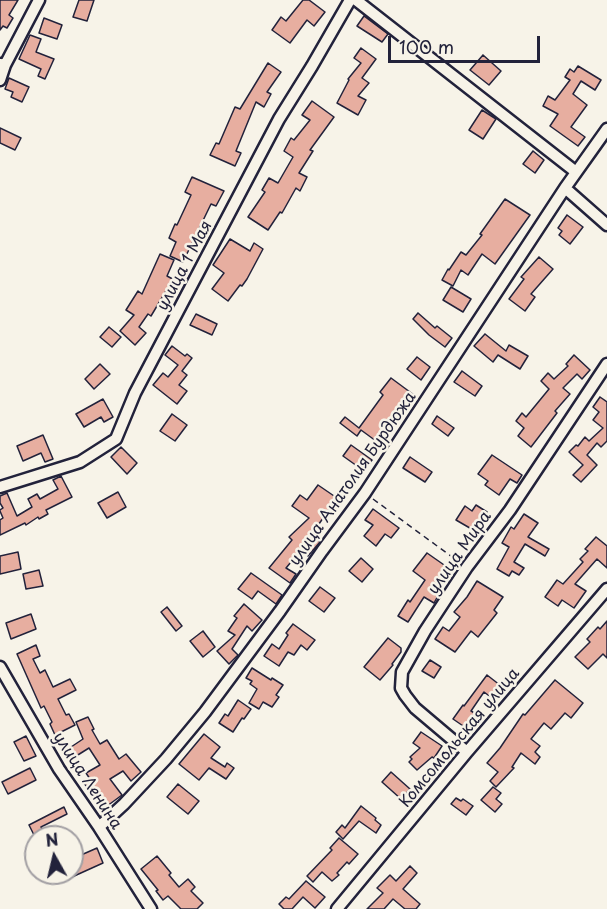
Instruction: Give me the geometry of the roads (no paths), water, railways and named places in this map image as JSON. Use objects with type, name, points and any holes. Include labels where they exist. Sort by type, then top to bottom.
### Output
[{"type":"street","points":[[0,80],[2,64],[39,0]]},
{"type":"street","name":"улица 1 Мая","points":[[0,487],[80,462],[116,439],[135,393],[279,119],[350,0]]},
{"type":"street","points":[[356,0],[576,172]]},
{"type":"street","name":"улица Анатолия Бурдюжа","points":[[99,827],[124,804],[205,712],[280,611],[365,493],[565,188],[607,129]]},
{"type":"street","points":[[565,188],[607,225]]},
{"type":"street","name":"улица Мира","points":[[467,752],[416,708],[405,695],[402,688],[402,672],[425,631],[467,567],[510,510],[607,364]]},
{"type":"street","name":"Комсомольская улица","points":[[337,909],[467,752],[607,589]]},
{"type":"street","name":"улица Ленина","points":[[0,667],[59,769],[99,827],[150,909]]}]
